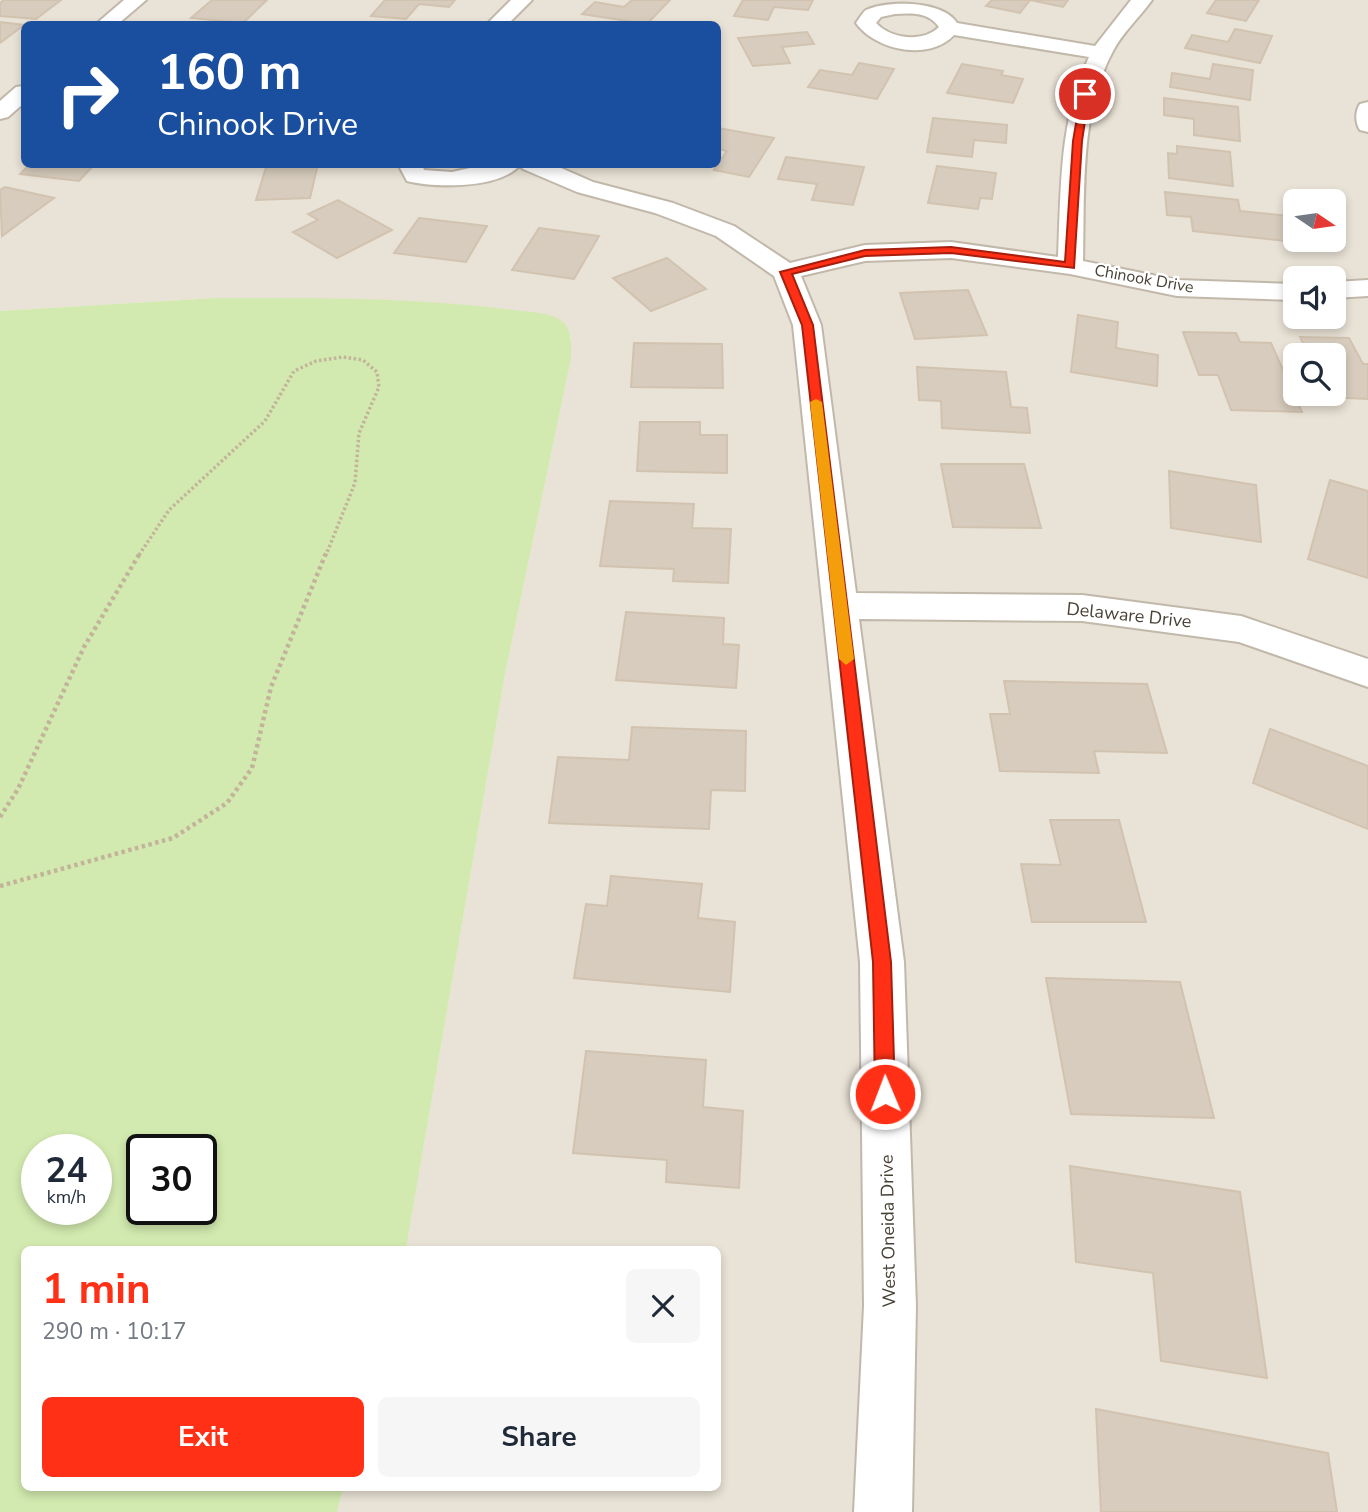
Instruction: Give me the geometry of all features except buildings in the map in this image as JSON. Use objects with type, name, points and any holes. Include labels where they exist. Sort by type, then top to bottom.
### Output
[{"type":"street","points":[[110,21],[136,0]]},
{"type":"street","points":[[500,21],[522,0]]},
{"type":"street","points":[[1070,266],[1077,141],[1085,94],[1101,53],[1142,0]]},
{"type":"street","points":[[949,28],[1101,53]]},
{"type":"street","points":[[0,112],[21,94]]},
{"type":"street","points":[[1368,109],[1368,125]]},
{"type":"street","points":[[412,168],[415,176],[446,182],[500,168]]},
{"type":"street","points":[[540,168],[585,187],[664,208],[725,231],[786,272]]},
{"type":"street","name":"Chinook Drive","points":[[786,272],[865,253],[951,250],[1070,266],[1177,288],[1283,292]]},
{"type":"street","name":"West Oneida Drive","points":[[786,272],[807,325],[882,962],[890,1306],[883,1512]]},
{"type":"street","points":[[1346,289],[1368,288]]},
{"type":"street","name":"Delaware Drive","points":[[840,606],[1082,608],[1241,629],[1368,673]]},
{"type":"path","points":[[0,817],[18,789],[49,717],[84,648],[145,544],[169,510],[265,421],[294,371],[316,361],[343,357],[363,360],[377,372],[379,387],[359,433],[355,483],[271,687],[252,768],[227,803],[173,838],[0,886]]},
{"type":"shaded area","points":[[0,0],[1368,0],[1368,1512],[337,1512],[342,1491],[721,1491],[721,1246],[407,1246],[505,674],[571,359],[571,336],[215,298],[0,311]]},
{"type":"green space","points":[[215,298],[401,300],[540,313],[559,319],[567,327],[570,336],[571,359],[505,674],[407,1246],[21,1246],[21,1491],[342,1491],[337,1512],[0,1512],[0,311]]},
{"type":"slow traffic","points":[[816,402],[846,659]]},
{"type":"route","points":[[885,1094],[882,962],[807,325],[786,272],[865,253],[951,250],[1070,266],[1077,141],[1085,94]]}]
